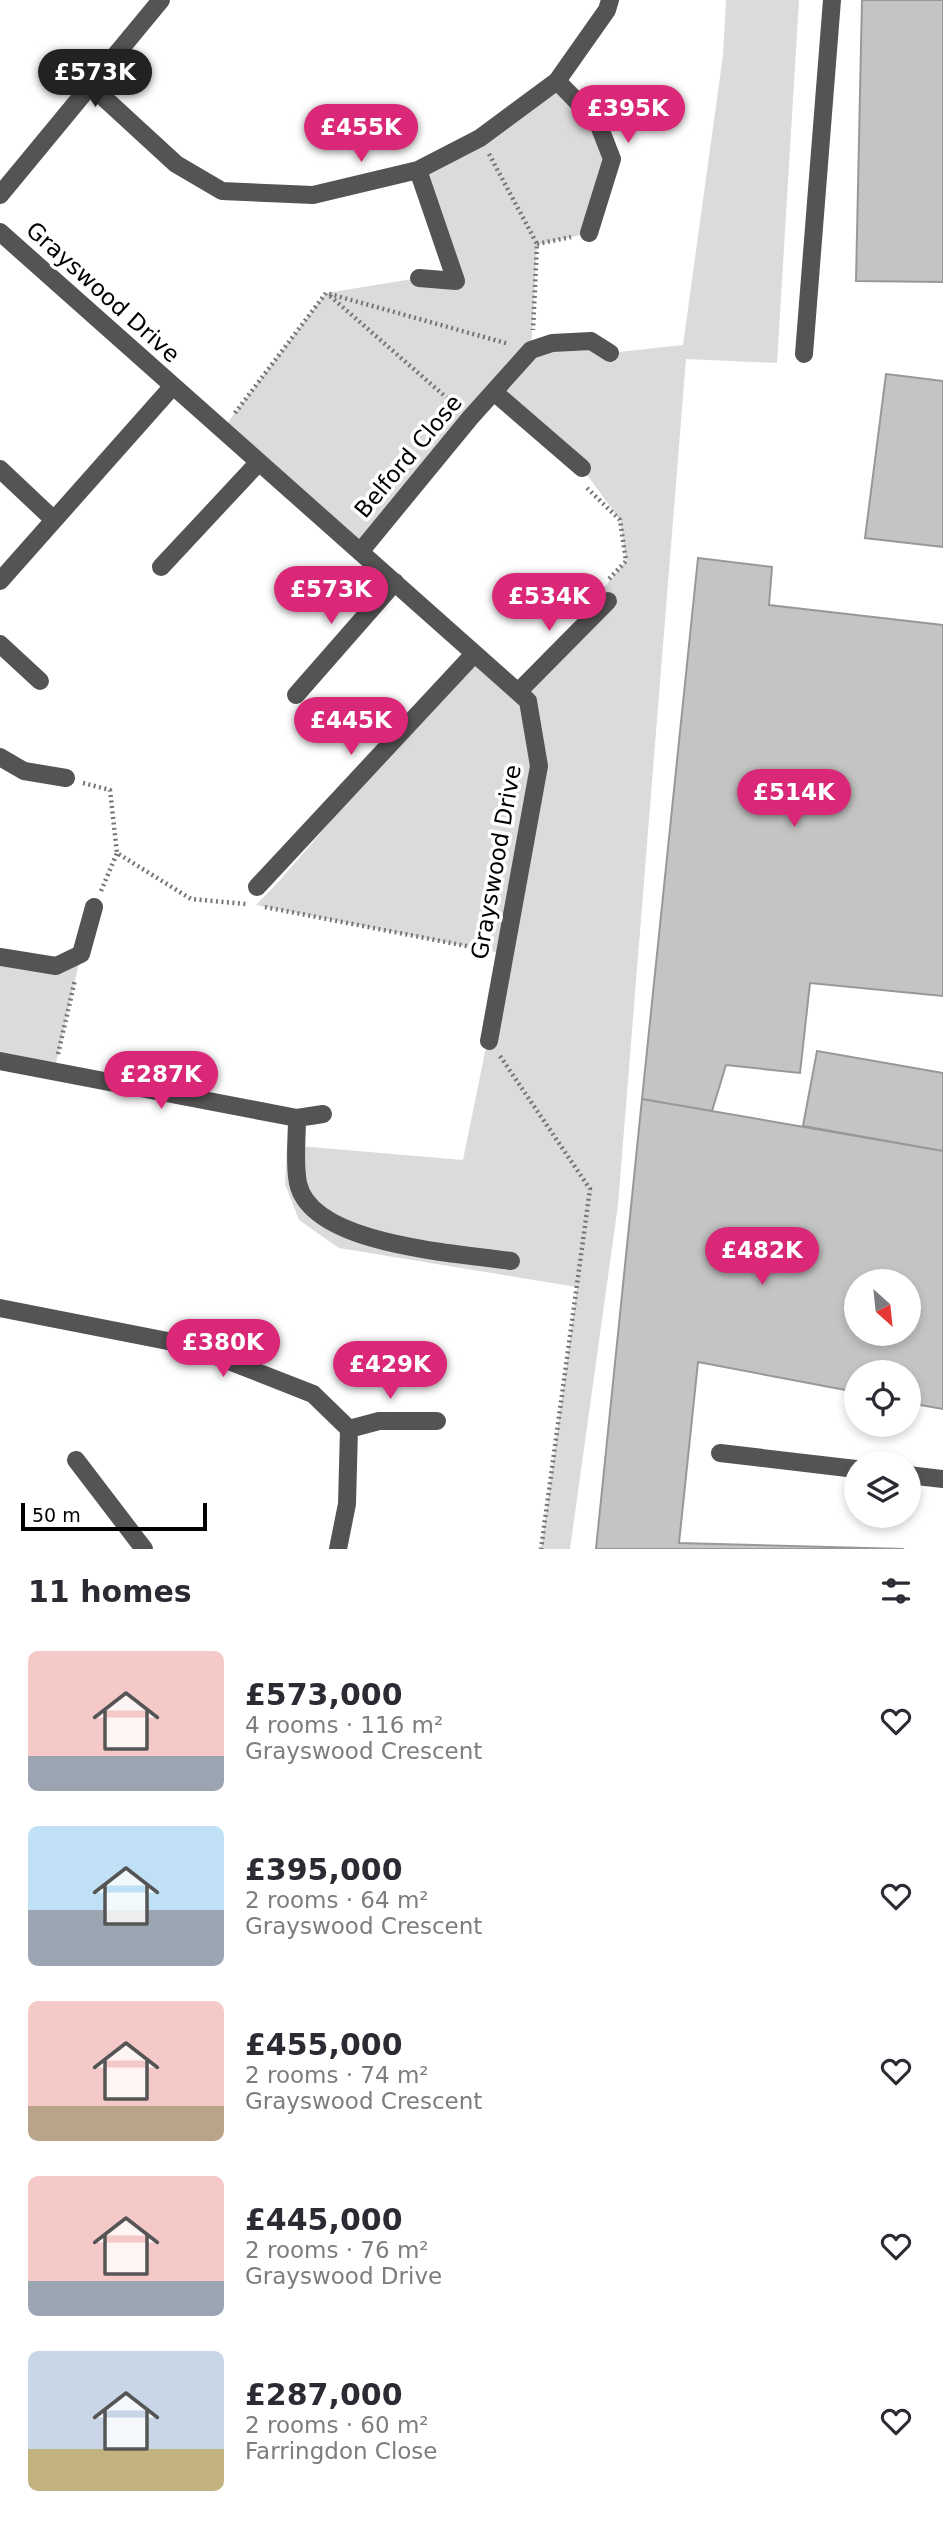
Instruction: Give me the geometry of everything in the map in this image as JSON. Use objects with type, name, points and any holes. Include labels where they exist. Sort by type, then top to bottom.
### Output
[{"type":"street","points":[[0,195],[161,0]]},
{"type":"street","points":[[90,85],[176,164],[222,191],[313,195],[418,170],[481,138],[557,81],[607,10],[610,0]]},
{"type":"street","points":[[804,354],[832,0]]},
{"type":"street","points":[[557,81],[598,123],[612,159],[590,233]]},
{"type":"street","points":[[418,170],[456,281],[419,278]]},
{"type":"street","name":"Grayswood Drive","points":[[0,232],[528,701],[540,766],[489,1041]]},
{"type":"street","points":[[531,351],[552,343],[592,341],[610,353]]},
{"type":"street","name":"Belford Close","points":[[360,552],[470,418],[531,351]]},
{"type":"street","name":"Grayswood Drive","points":[[0,582],[172,387]]},
{"type":"street","name":"Belford Close","points":[[494,392],[582,468]]},
{"type":"street","points":[[161,567],[259,462]]},
{"type":"street","points":[[0,469],[54,520]]},
{"type":"street","points":[[296,695],[395,582]]},
{"type":"street","points":[[518,692],[608,601]]},
{"type":"street","points":[[0,645],[40,681]]},
{"type":"street","points":[[257,887],[474,654]]},
{"type":"street","points":[[0,757],[24,771],[66,778]]},
{"type":"street","points":[[0,957],[56,966],[80,954],[94,907]]},
{"type":"street","points":[[0,1061],[297,1118],[323,1114]]},
{"type":"street","points":[[287,1144],[297,1118]]},
{"type":"street","points":[[297,1118],[298,1185],[320,1216],[363,1238],[511,1261]]},
{"type":"street","points":[[0,1308],[188,1345],[313,1394],[349,1429],[347,1504],[338,1549]]},
{"type":"street","points":[[349,1429],[379,1421],[437,1421]]},
{"type":"street","points":[[720,1453],[844,1468]]},
{"type":"street","points":[[75,1460],[144,1549]]},
{"type":"street","points":[[921,1476],[943,1479]]},
{"type":"path","points":[[326,293],[531,351],[537,244],[481,138]]},
{"type":"path","points":[[537,244],[590,233]]},
{"type":"path","points":[[326,293],[470,418]]},
{"type":"path","points":[[222,429],[326,293]]},
{"type":"path","points":[[582,468],[575,477],[620,520],[626,561],[598,591],[608,601]]},
{"type":"path","points":[[94,907],[117,853]]},
{"type":"path","points":[[54,1072],[80,954]]},
{"type":"path","points":[[489,1041],[590,1189],[541,1549]]},
{"type":"shaded area","points":[[726,0],[799,0],[777,363],[686,359],[618,1205],[570,1549],[541,1549],[577,1287],[339,1248],[299,1220],[285,1184],[287,1145],[463,1160],[505,954],[256,905],[474,654],[518,692],[626,561],[620,520],[582,468],[495,392],[360,552],[222,430],[326,293],[419,278],[456,281],[418,170],[557,81],[598,123],[612,159],[589,233],[537,245],[531,350],[552,343],[610,353],[683,345],[723,55]]},
{"type":"shaded area","points":[[81,954],[54,1072],[0,1061],[0,957],[56,966]]},
{"type":"building","points":[[862,0],[943,0],[943,282],[856,281]]},
{"type":"building","points":[[886,374],[943,381],[943,547],[865,538]]},
{"type":"building","points":[[698,558],[772,567],[769,605],[943,625],[943,996],[810,983],[800,1073],[726,1065],[712,1111],[642,1099]]},
{"type":"building","points":[[817,1051],[943,1073],[943,1151],[803,1126]]},
{"type":"building","points":[[642,1099],[943,1151],[943,1409],[921,1405],[921,1360],[844,1360],[844,1390],[698,1362],[679,1543],[904,1549],[596,1549]]}]
